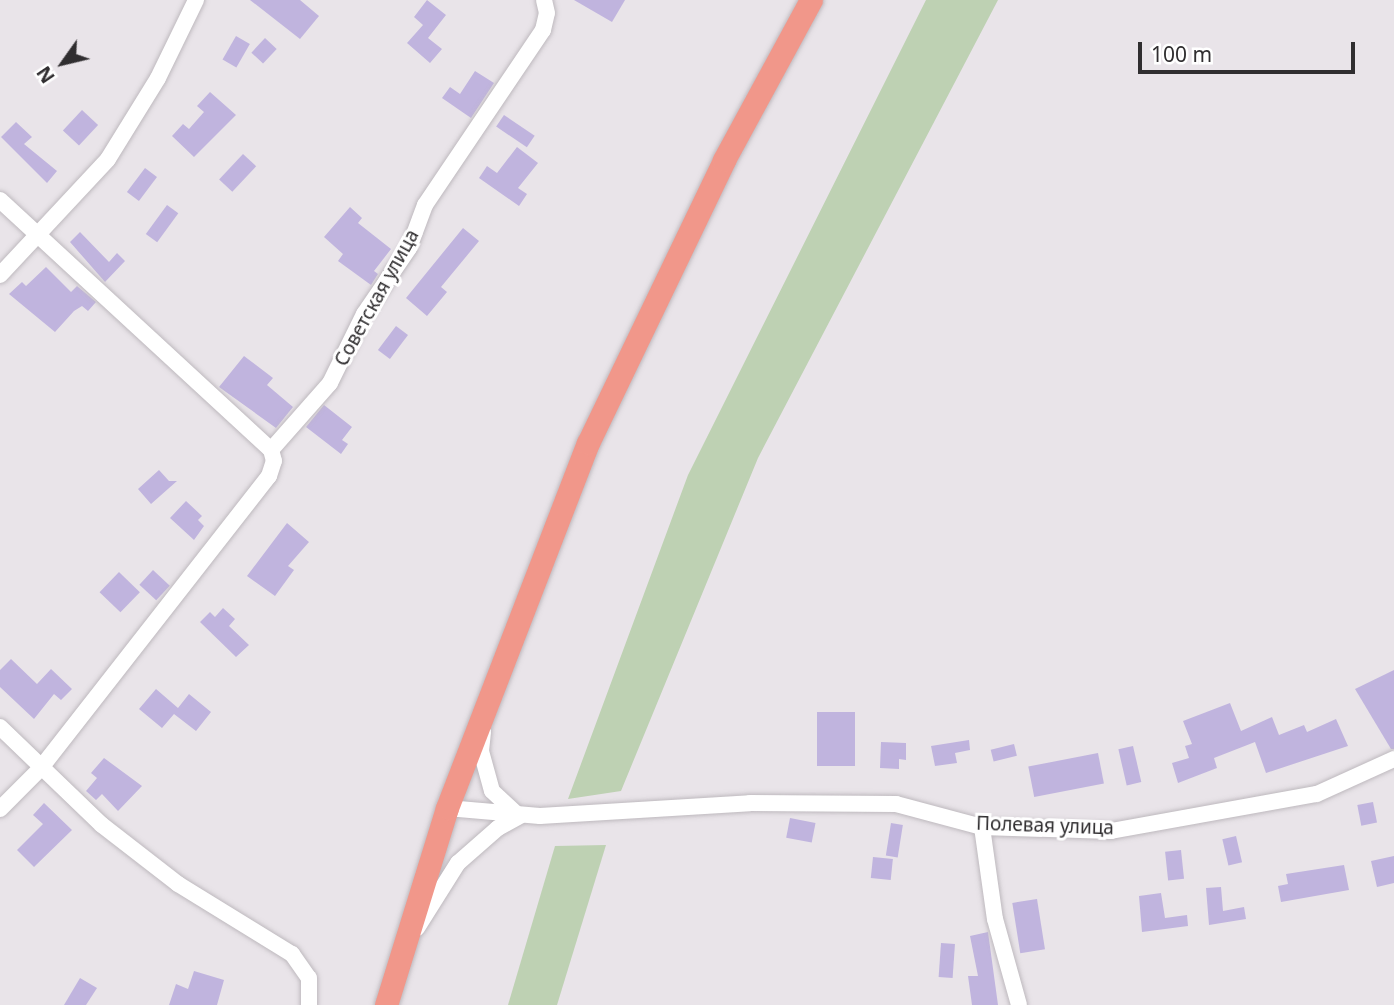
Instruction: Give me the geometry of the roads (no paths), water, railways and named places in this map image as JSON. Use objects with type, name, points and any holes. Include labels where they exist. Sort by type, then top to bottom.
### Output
[{"type":"highway","points":[[386,1005],[447,808],[588,443],[724,160],[811,0]]},
{"type":"street","points":[[0,275],[40,236],[128,131],[196,0]]},
{"type":"street","name":"Советская улица","points":[[0,809],[40,769],[269,476],[274,461],[271,450],[330,383],[364,314],[409,248],[425,205],[543,30],[547,13],[544,0]]},
{"type":"street","points":[[0,200],[271,450]]},
{"type":"street","points":[[403,949],[458,863],[498,828],[520,816],[492,791],[481,751],[485,709]]},
{"type":"street","points":[[0,727],[40,769],[102,825],[178,884],[292,954],[309,978],[309,1005]]},
{"type":"street","name":"Полевая улица","points":[[447,808],[520,816],[750,803],[896,804],[982,827],[1111,831],[1317,794],[1394,759]]},
{"type":"street","points":[[982,827],[995,919],[1019,1005]]}]
